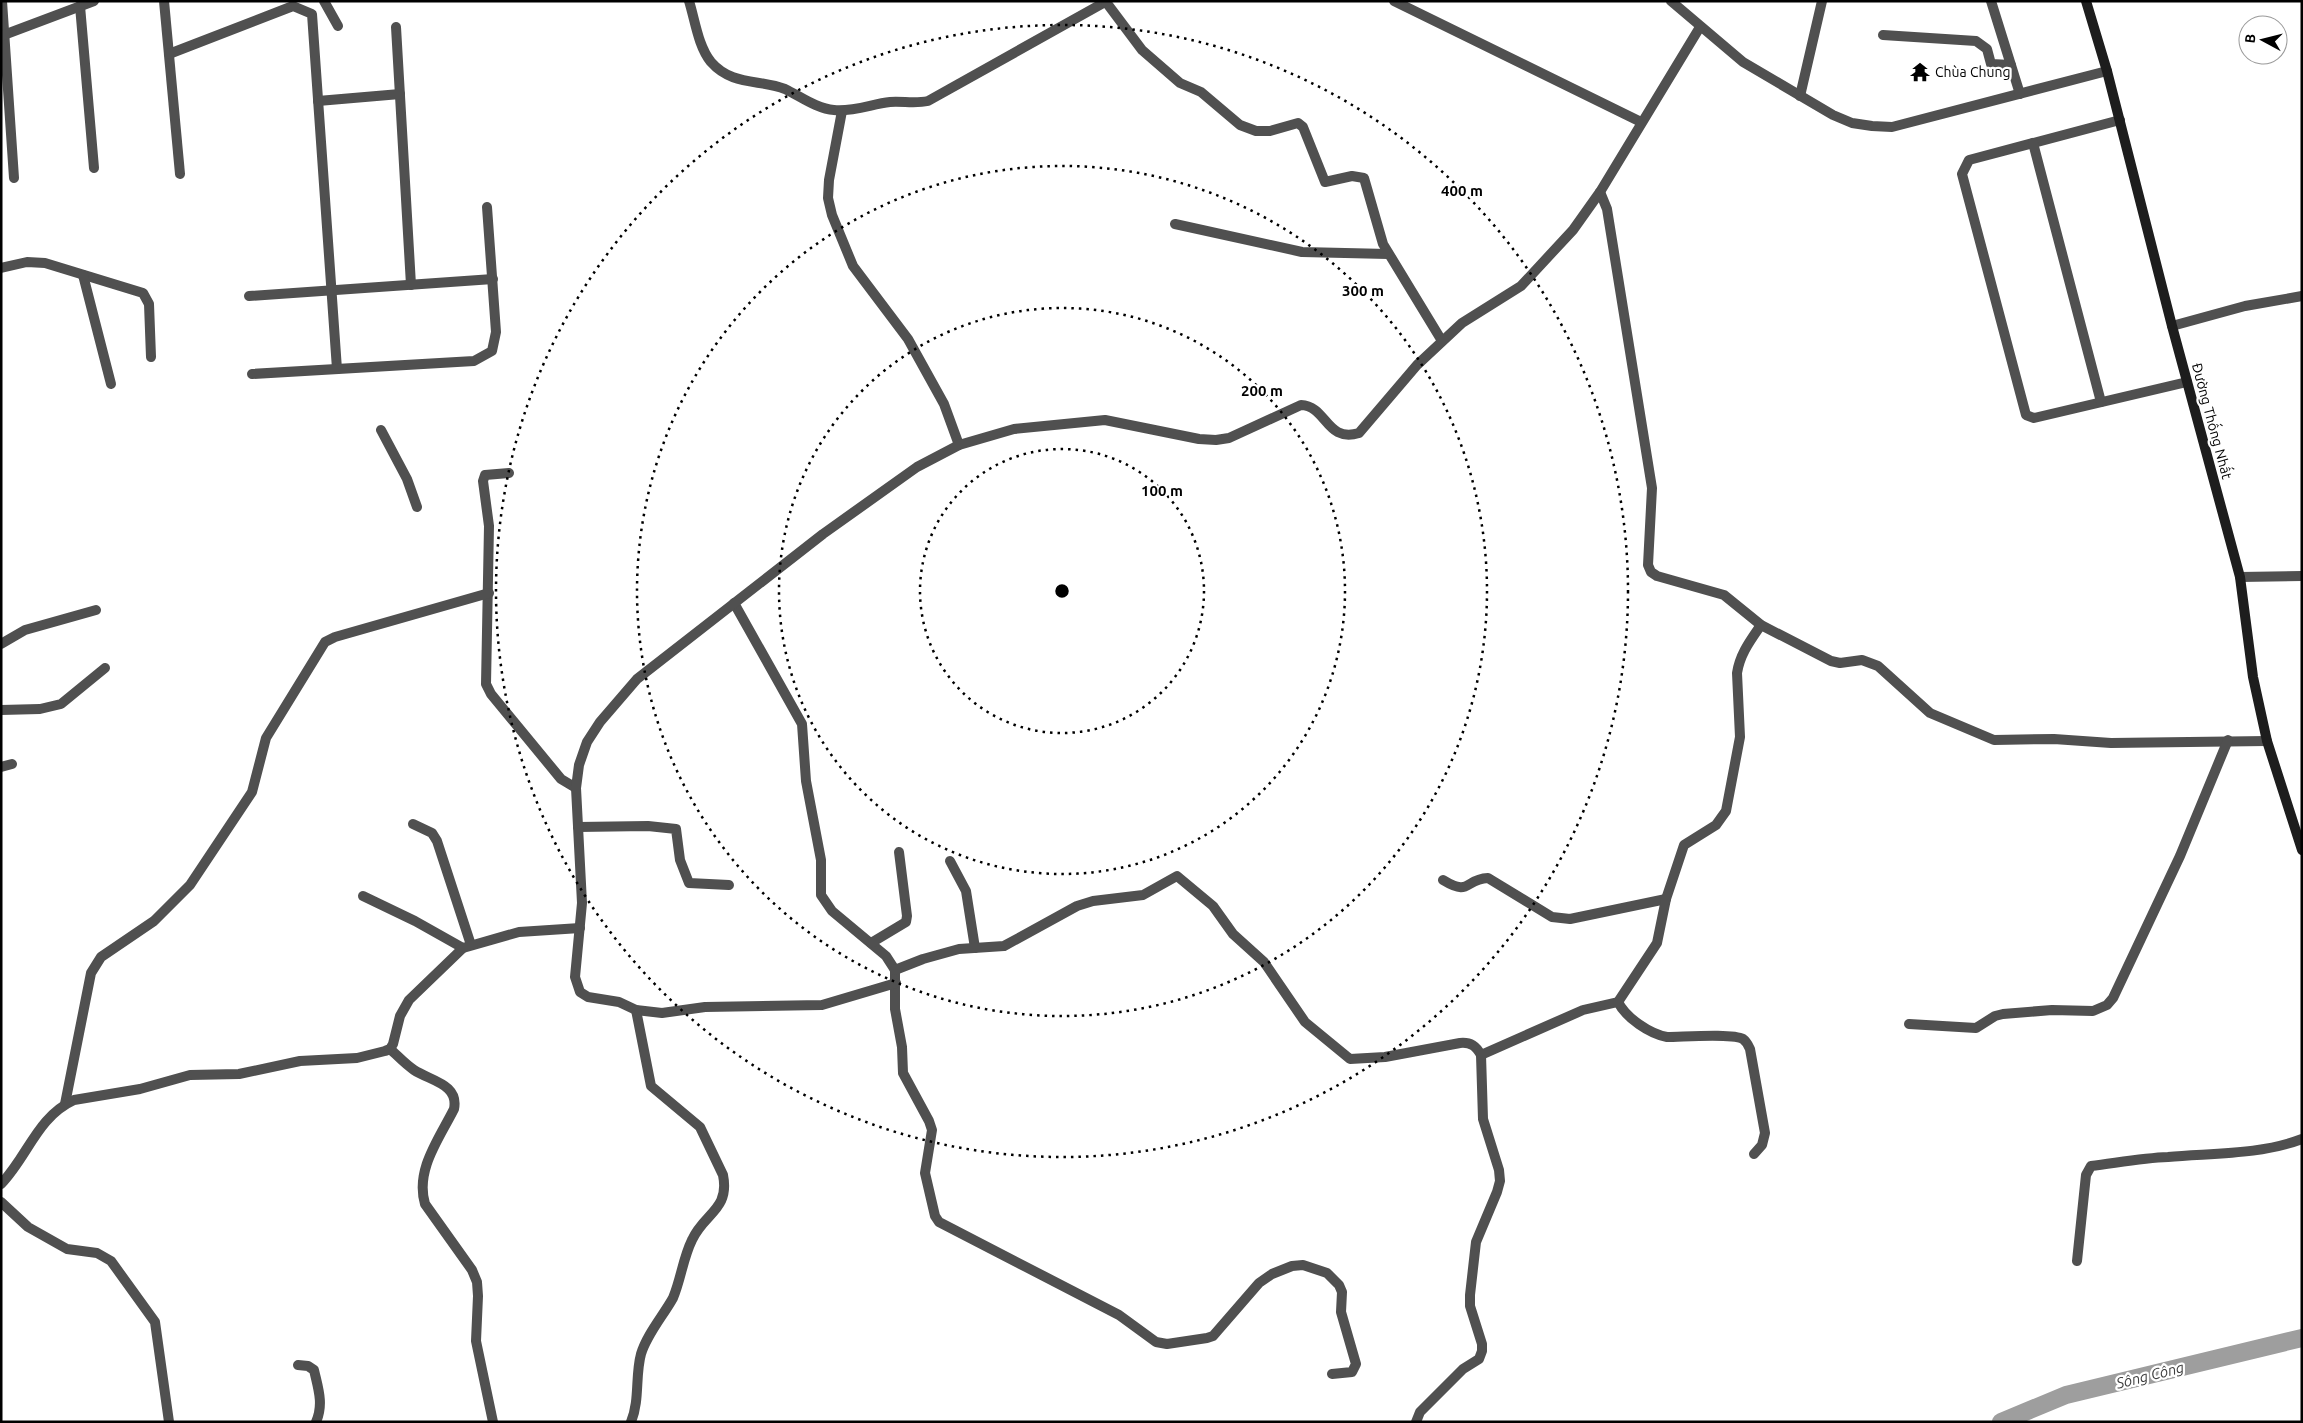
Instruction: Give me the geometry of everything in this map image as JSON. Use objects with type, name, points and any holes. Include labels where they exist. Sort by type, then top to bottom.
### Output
[{"type":"street","points":[[2,1],[14,178]]},
{"type":"street","points":[[3,35],[94,1]]},
{"type":"street","points":[[164,1],[180,174]]},
{"type":"street","points":[[324,1],[338,26]]},
{"type":"street","points":[[689,1],[704,51],[720,71],[753,84],[783,89],[831,110],[842,111],[891,102],[918,103],[928,101],[1102,3],[1142,50],[1180,83],[1201,92],[1240,125],[1256,131],[1270,131],[1298,123],[1303,127],[1325,182],[1352,176],[1364,178],[1367,183],[1379,234],[1388,254],[1442,342]]},
{"type":"street","points":[[1394,1],[1641,122]]},
{"type":"street","points":[[1671,1],[1752,69],[1833,115],[1852,123],[1892,127],[2107,71]]},
{"type":"street","points":[[1800,96],[1822,1]]},
{"type":"street","points":[[1991,1],[2020,94]]},
{"type":"street","name":"Đường Thống Nhất","points":[[2086,1],[2111,84],[2172,326],[2240,576],[2252,670],[2267,741],[2300,838],[2302,850]]},
{"type":"street","points":[[80,6],[94,168]]},
{"type":"street","points":[[169,54],[293,6],[312,14],[336,369]]},
{"type":"street","points":[[396,27],[410,285]]},
{"type":"street","points":[[896,983],[813,1006],[705,1007],[662,1013],[636,1010],[619,1002],[588,997],[580,992],[575,977],[582,903],[576,788],[579,766],[587,742],[618,699],[637,679],[824,534],[917,467],[959,445],[1014,430],[1105,420],[1200,439],[1216,440],[1229,438],[1301,405],[1308,405],[1314,408],[1333,430],[1350,436],[1359,433],[1406,376],[1462,323],[1521,286],[1574,230],[1600,192],[1700,27]]},
{"type":"street","points":[[1883,35],[1976,41],[1987,49],[1991,64],[2011,66]]},
{"type":"street","points":[[318,101],[400,94]]},
{"type":"street","points":[[842,111],[829,180],[828,198],[832,216],[853,266],[908,339],[944,404],[959,445]]},
{"type":"street","points":[[2120,120],[1969,160],[1962,174],[2026,415],[2034,418],[2187,382]]},
{"type":"street","points":[[2034,143],[2101,402]]},
{"type":"street","points":[[1600,192],[1607,209],[1652,488],[1648,565],[1651,572],[1657,576],[1724,595],[1761,625],[1831,661],[1871,662],[1878,666],[1930,713],[1994,740],[2054,739],[2111,743],[2267,741]]},
{"type":"street","points":[[252,374],[474,361],[492,351],[496,332],[487,207]]},
{"type":"street","points":[[1174,224],[1302,252],[1388,254]]},
{"type":"street","points":[[1,268],[27,262],[45,264],[138,291],[147,297],[149,304],[150,357]]},
{"type":"street","points":[[83,275],[111,384]]},
{"type":"street","points":[[249,296],[493,279]]},
{"type":"street","points":[[2172,326],[2245,306],[2302,296]]},
{"type":"street","points":[[381,430],[406,479],[417,507]]},
{"type":"street","points":[[509,473],[490,473],[485,475],[483,481],[489,526],[486,684],[491,694],[561,779],[576,788]]},
{"type":"street","points":[[2240,576],[2302,576]]},
{"type":"street","points":[[65,1104],[95,964],[154,921],[190,885],[252,792],[266,738],[326,642],[335,637],[489,593]]},
{"type":"street","points":[[734,603],[802,724],[806,781],[820,860],[821,894],[832,912],[886,956],[895,970],[895,1009],[902,1047],[903,1073],[930,1121],[932,1130],[925,1173],[939,1222],[1119,1315],[1156,1342],[1167,1344],[1213,1336],[1252,1290],[1272,1274],[1303,1264],[1327,1273],[1340,1285],[1342,1292],[1341,1312],[1356,1364],[1352,1372],[1332,1374]]},
{"type":"street","points":[[1,644],[20,632],[96,610]]},
{"type":"street","points":[[1481,1055],[1583,1010],[1618,1002],[1657,943],[1666,899],[1684,845],[1716,825],[1726,811],[1740,736],[1738,662],[1761,625]]},
{"type":"street","points":[[1,710],[40,709],[61,704],[105,668]]},
{"type":"street","points":[[1909,1024],[1976,1028],[1995,1016],[2003,1014],[2052,1010],[2093,1011],[2108,1005],[2180,856],[2228,740]]},
{"type":"street","points":[[1,767],[12,764]]},
{"type":"street","points":[[413,824],[432,833],[437,841],[467,946]]},
{"type":"street","points":[[578,827],[648,826],[676,829],[678,852],[689,883],[729,885]]},
{"type":"street","points":[[871,943],[906,922],[907,916],[900,852]]},
{"type":"street","points":[[950,861],[966,891],[975,948]]},
{"type":"street","points":[[895,970],[923,959],[959,950],[1004,946],[1077,906],[1093,901],[1144,895],[1177,876],[1213,906],[1233,934],[1264,962],[1305,1022],[1350,1058],[1385,1057],[1466,1042],[1477,1048],[1481,1055],[1483,1119],[1499,1170],[1500,1181],[1477,1237],[1472,1278],[1470,1306],[1482,1344],[1482,1351],[1479,1359],[1463,1370],[1420,1412],[1416,1422]]},
{"type":"street","points":[[1444,880],[1456,888],[1462,889],[1482,878],[1488,878],[1560,919],[1570,919],[1666,899]]},
{"type":"street","points":[[363,896],[467,946]]},
{"type":"street","points":[[390,1049],[400,1016],[409,1000],[467,946],[519,932],[580,928]]},
{"type":"street","points":[[1618,1002],[1623,1010],[1658,1035],[1667,1037],[1729,1036],[1741,1038],[1747,1042],[1750,1049],[1765,1133],[1762,1145],[1754,1154]]},
{"type":"street","points":[[631,1422],[636,1404],[637,1377],[641,1354],[673,1297],[692,1239],[723,1200],[724,1181],[723,1174],[700,1127],[651,1086],[636,1010]]},
{"type":"street","points":[[1,1184],[42,1125],[65,1104],[74,1100],[140,1090],[190,1075],[239,1074],[310,1060],[357,1058],[390,1049]]},
{"type":"street","points":[[390,1049],[408,1066],[448,1087],[454,1093],[456,1101],[454,1109],[426,1164],[421,1191],[425,1204],[472,1270],[477,1282],[476,1341],[493,1422]]},
{"type":"street","points":[[2077,1261],[2086,1175],[2091,1166],[2160,1157],[2261,1150],[2282,1146],[2302,1139]]},
{"type":"street","points":[[1,1202],[28,1227],[66,1249],[97,1253],[111,1261],[155,1322],[170,1422]]},
{"type":"street","points":[[298,1365],[308,1366],[314,1370],[321,1397],[321,1406],[316,1422]]},
{"type":"waterway","name":"Sông Công","points":[[2001,1422],[2066,1395],[2302,1338]]},
{"type":"place","name":"Chùa Chung","points":[[1920,72]]}]
